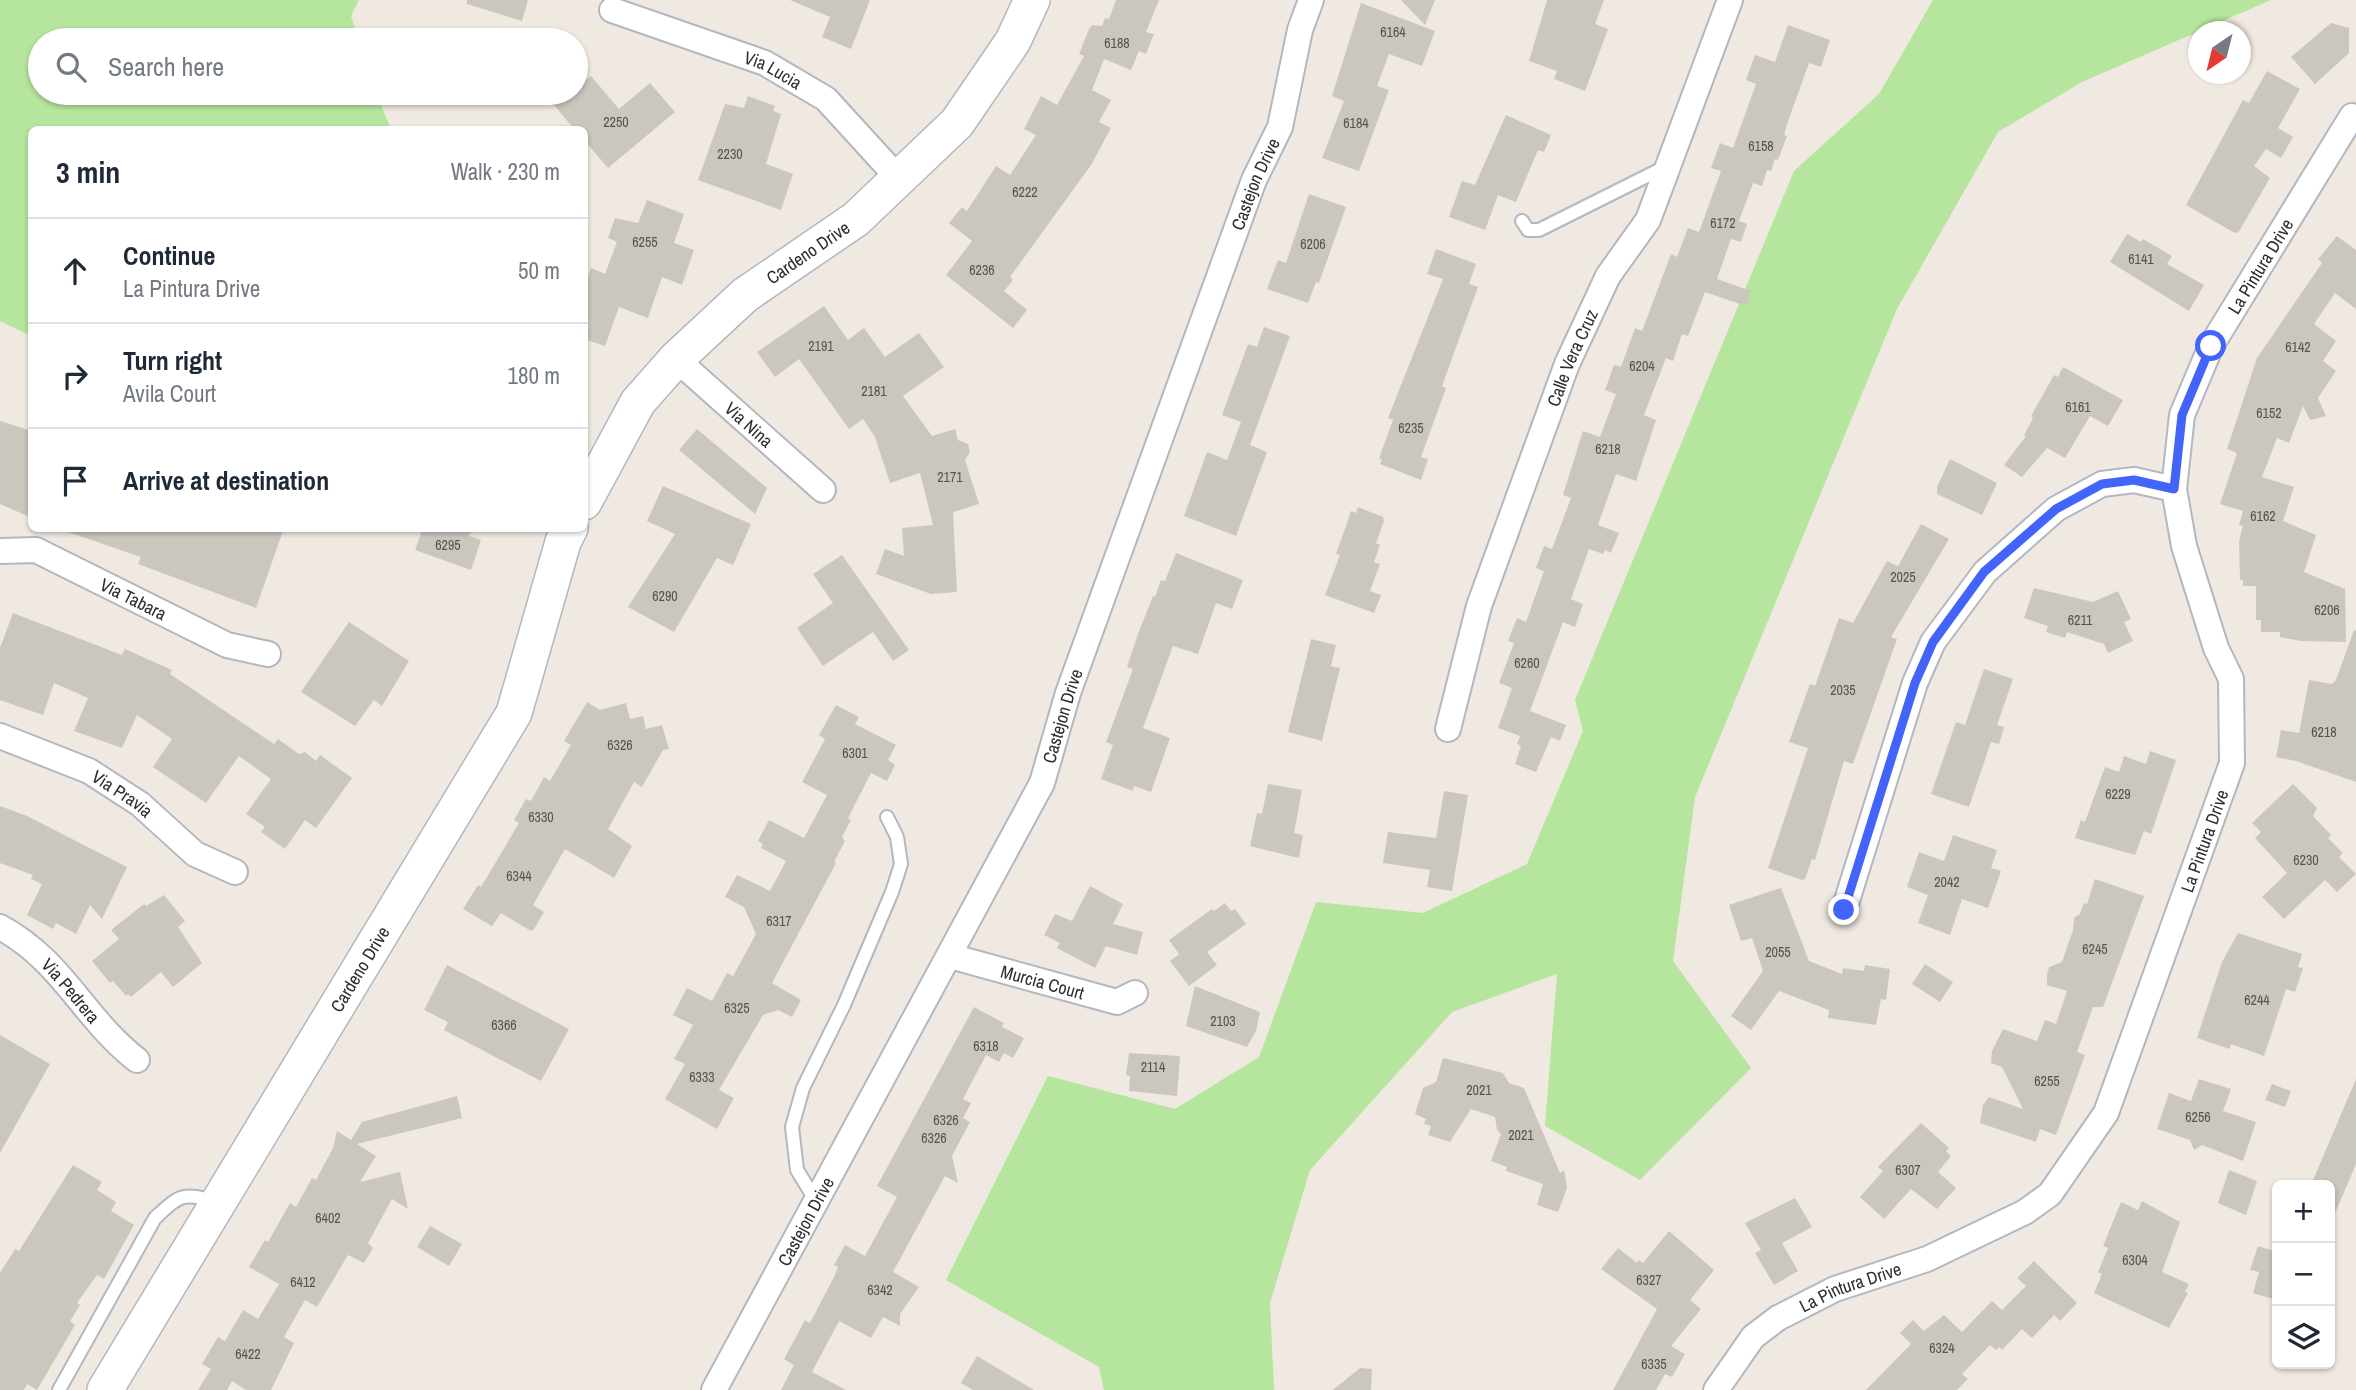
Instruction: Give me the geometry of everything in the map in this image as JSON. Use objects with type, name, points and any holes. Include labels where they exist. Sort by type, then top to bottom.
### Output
[{"type":"street","name":"Cardeno Drive","points":[[588,495],[638,402],[676,359],[745,295],[856,219],[957,123],[1013,41],[1032,0]]},
{"type":"street","name":"Castejon Drive","points":[[714,1390],[1042,783],[1073,681],[1254,180],[1280,127],[1300,30],[1311,0]]},
{"type":"street","name":"Calle Vera Cruz","points":[[1448,729],[1479,606],[1567,363],[1608,276],[1648,220],[1730,0]]},
{"type":"street","name":"Via Lucia","points":[[612,10],[765,63],[826,99],[900,180]]},
{"type":"street","name":"La Pintura Drive","points":[[1716,1390],[1753,1336],[1778,1318],[1835,1289],[1927,1259],[2025,1212],[2050,1194],[2106,1113],[2232,763],[2231,679],[2216,648],[2184,546],[2174,489],[2182,415],[2211,346],[2352,116]]},
{"type":"street","name":"Via Nina","points":[[676,359],[823,490]]},
{"type":"street","points":[[1844,910],[1915,683],[1933,642],[1984,572],[2056,509],[2102,484],[2134,480],[2174,489]]},
{"type":"street","name":"Cardeno Drive","points":[[105,1390],[514,713],[568,532]]},
{"type":"street","name":"Via Tabara","points":[[0,551],[36,551],[227,645],[268,654]]},
{"type":"street","name":"Via Pravia","points":[[0,736],[89,771],[140,804],[195,854],[235,872]]},
{"type":"street","name":"Via Pedrera","points":[[0,927],[51,964],[108,1038],[137,1060]]},
{"type":"street","name":"Murcia Court","points":[[950,956],[1117,1002],[1135,993]]},
{"type":"lane","points":[[1522,221],[1528,230],[1539,230],[1668,165]]},
{"type":"lane","points":[[817,1202],[797,1170],[792,1127],[803,1088],[844,1005],[901,864],[897,837],[887,817]]},
{"type":"lane","points":[[59,1390],[155,1218],[177,1199],[190,1194],[218,1203]]},
{"type":"green space","points":[[0,0],[359,0],[351,16],[355,28],[28,28],[28,105],[381,105],[390,126],[28,126],[28,335],[0,321]]},
{"type":"green space","points":[[1933,0],[2271,0],[2223,21],[2188,21],[2188,36],[2082,82],[1998,132],[1897,309],[1695,797],[1673,961],[1751,1068],[1640,1180],[1545,1126],[1557,974],[1452,1012],[1310,1170],[1270,1303],[1274,1390],[1104,1390],[1099,1367],[946,1280],[1048,1076],[1175,1109],[1259,1057],[1316,902],[1423,913],[1527,864],[1583,731],[1575,700],[1794,171],[1879,94]]},
{"type":"building","points":[[467,0],[528,0],[522,21],[467,4]]},
{"type":"building","points":[[790,0],[870,0],[851,49],[822,37],[830,17]]},
{"type":"building","points":[[1116,0],[1159,0],[1146,32],[1154,34],[1146,54],[1139,51],[1131,70],[1104,59],[1092,90],[1111,100],[1099,122],[1111,128],[1091,165],[1010,277],[1013,280],[1004,291],[1027,310],[1013,328],[946,275],[972,241],[949,223],[962,207],[967,211],[996,166],[1010,175],[1036,135],[1024,129],[1041,96],[1057,105],[1084,56],[1079,54],[1089,29],[1092,25],[1102,26],[1105,18],[1109,19]]},
{"type":"building","points":[[1401,0],[1435,0],[1425,25]]},
{"type":"building","points":[[1547,0],[1604,0],[1595,24],[1608,29],[1585,91],[1554,79],[1557,71],[1529,61]]},
{"type":"building","points":[[1361,3],[1435,31],[1422,66],[1389,54],[1377,86],[1389,90],[1359,171],[1322,158],[1344,101],[1332,96]]},
{"type":"building","points":[[2331,23],[2349,28],[2349,53],[2315,84],[2291,57]]},
{"type":"building","points":[[1788,25],[1830,40],[1821,67],[1809,63],[1787,124],[1784,135],[1787,136],[1778,160],[1775,159],[1771,171],[1767,170],[1762,186],[1753,183],[1739,221],[1747,224],[1741,242],[1731,239],[1717,279],[1751,291],[1746,306],[1705,292],[1688,336],[1682,334],[1673,361],[1666,358],[1644,415],[1656,420],[1636,481],[1616,474],[1598,525],[1619,533],[1611,553],[1605,550],[1603,554],[1589,549],[1571,599],[1583,604],[1575,627],[1563,622],[1530,711],[1566,725],[1560,741],[1551,737],[1536,772],[1515,764],[1521,746],[1517,744],[1520,736],[1498,728],[1512,688],[1499,683],[1514,643],[1508,641],[1517,618],[1526,622],[1544,571],[1536,568],[1544,546],[1552,549],[1571,498],[1563,495],[1583,431],[1600,437],[1616,394],[1605,390],[1614,365],[1621,367],[1635,328],[1642,331],[1671,254],[1677,257],[1688,228],[1699,232],[1721,171],[1711,168],[1720,143],[1733,148],[1756,84],[1746,80],[1755,55],[1775,62]]},
{"type":"building","points":[[2267,71],[2300,89],[2278,128],[2293,137],[2281,158],[2266,149],[2254,166],[2270,178],[2238,233],[2186,205],[2243,100],[2249,103]]},
{"type":"building","points":[[591,76],[619,109],[650,83],[675,112],[608,168],[588,145],[588,126],[572,126],[554,105],[588,105],[588,78]]},
{"type":"building","points":[[748,96],[775,106],[773,111],[781,114],[766,164],[793,174],[781,210],[698,180],[725,104],[744,108]]},
{"type":"building","points":[[1506,115],[1551,135],[1544,152],[1538,150],[1516,202],[1498,195],[1485,230],[1449,217],[1462,181],[1475,185]]},
{"type":"building","points":[[1309,194],[1346,207],[1319,283],[1316,282],[1308,303],[1267,289],[1278,260],[1286,263]]},
{"type":"building","points":[[647,200],[684,214],[674,243],[694,250],[682,285],[662,277],[648,318],[619,307],[605,346],[588,340],[588,276],[591,268],[605,274],[617,242],[608,238],[615,218],[638,223]]},
{"type":"building","points":[[2127,234],[2141,242],[2143,239],[2172,256],[2167,264],[2204,285],[2189,311],[2110,262]]},
{"type":"building","points":[[2337,236],[2356,250],[2356,309],[2335,293],[2314,324],[2336,341],[2323,361],[2336,371],[2318,398],[2326,416],[2310,420],[2303,406],[2289,443],[2277,438],[2262,477],[2294,487],[2283,521],[2316,535],[2304,572],[2345,589],[2346,642],[2301,641],[2280,637],[2280,632],[2261,632],[2261,620],[2256,620],[2256,586],[2243,586],[2243,580],[2240,580],[2239,541],[2243,526],[2239,525],[2243,511],[2220,504],[2237,453],[2227,449],[2257,358],[2322,263],[2318,259]]},
{"type":"building","points":[[1436,249],[1476,264],[1469,284],[1478,287],[1442,386],[1446,388],[1421,457],[1428,459],[1421,480],[1380,464],[1382,460],[1379,458],[1393,420],[1388,418],[1443,279],[1427,274]]},
{"type":"building","points":[[824,306],[848,340],[864,328],[885,357],[919,333],[944,367],[903,396],[932,436],[955,429],[958,440],[968,444],[970,452],[965,460],[979,504],[953,512],[957,592],[931,594],[876,574],[885,549],[904,556],[902,528],[933,525],[920,473],[890,483],[875,437],[863,419],[849,429],[799,359],[775,377],[757,352]]},
{"type":"building","points":[[1264,327],[1290,336],[1250,445],[1267,452],[1236,536],[1184,516],[1207,452],[1227,460],[1241,422],[1222,415],[1248,344],[1257,347]]},
{"type":"building","points":[[2063,367],[2123,400],[2108,426],[2090,416],[2065,458],[2047,448],[2022,477],[2004,465],[2026,436],[2024,435],[2033,418],[2031,416],[2054,375],[2058,377]]},
{"type":"building","points":[[0,421],[28,430],[28,516],[0,504]]},
{"type":"building","points":[[697,429],[767,488],[755,514],[679,450]]},
{"type":"building","points":[[1950,459],[1997,483],[1982,515],[1937,494],[1937,487]]},
{"type":"building","points":[[663,486],[751,524],[733,565],[717,558],[674,632],[628,607],[675,534],[647,521]]},
{"type":"building","points":[[1358,507],[1383,517],[1384,521],[1376,543],[1380,545],[1374,562],[1380,564],[1370,591],[1381,595],[1374,613],[1325,595],[1340,555],[1336,554],[1351,511],[1356,513]]},
{"type":"building","points":[[1921,524],[1949,539],[1891,637],[1897,639],[1853,764],[1844,761],[1815,860],[1812,859],[1805,879],[1802,880],[1768,868],[1808,748],[1789,742],[1810,684],[1815,686],[1839,618],[1853,623],[1887,561],[1898,566]]},
{"type":"building","points":[[68,532],[283,532],[256,608],[138,564],[141,557]]},
{"type":"building","points":[[422,532],[470,532],[469,536],[481,540],[471,570],[415,550]]},
{"type":"building","points":[[1176,553],[1243,580],[1232,609],[1216,603],[1198,654],[1173,646],[1143,728],[1170,738],[1151,792],[1134,786],[1133,791],[1101,779],[1113,745],[1106,742],[1133,669],[1127,667],[1138,634],[1153,596],[1155,597],[1161,580],[1165,581]]},
{"type":"building","points":[[842,555],[909,650],[893,661],[873,632],[823,666],[797,628],[833,603],[813,574]]},
{"type":"building","points":[[2034,588],[2093,602],[2118,591],[2131,619],[2124,622],[2133,641],[2108,653],[2104,644],[2067,632],[2065,638],[2046,632],[2048,626],[2024,618]]},
{"type":"building","points":[[13,613],[122,655],[125,649],[172,670],[170,674],[274,744],[278,739],[299,754],[305,752],[316,761],[320,755],[352,778],[316,828],[305,820],[285,849],[261,832],[265,827],[246,814],[271,779],[239,756],[206,803],[153,767],[172,739],[137,715],[122,748],[74,731],[88,698],[54,683],[43,715],[0,700],[0,648]]},
{"type":"building","points":[[349,622],[409,661],[382,706],[374,700],[355,726],[301,692]]},
{"type":"building","points":[[2354,630],[2356,782],[2296,761],[2276,757],[2281,730],[2299,733],[2309,680],[2332,684],[2336,680]]},
{"type":"building","points":[[1311,639],[1336,645],[1331,666],[1340,668],[1322,741],[1288,732]]},
{"type":"building","points":[[1984,669],[2013,679],[1997,725],[2004,727],[1999,744],[1991,742],[1969,807],[1931,794],[1956,722],[1965,725]]},
{"type":"building","points":[[587,702],[600,710],[626,703],[630,719],[643,716],[646,729],[662,725],[669,749],[663,750],[642,787],[634,782],[608,829],[632,846],[614,878],[565,849],[533,905],[544,912],[534,929],[531,931],[501,913],[492,926],[463,909],[478,885],[481,887],[519,823],[514,820],[526,799],[531,801],[544,777],[550,781],[571,745],[564,741]]},
{"type":"building","points":[[836,705],[859,717],[855,724],[896,745],[888,760],[895,765],[887,781],[871,773],[848,818],[851,820],[842,837],[845,841],[834,862],[836,863],[772,983],[801,1000],[792,1017],[778,1010],[763,1015],[719,1090],[734,1098],[717,1129],[665,1099],[685,1064],[674,1059],[693,1025],[673,1015],[687,988],[712,1001],[727,973],[733,976],[756,934],[744,907],[725,897],[737,875],[770,891],[786,861],[761,848],[763,844],[758,841],[769,820],[804,838],[827,795],[802,782],[825,739],[819,735]]},
{"type":"building","points":[[2150,751],[2176,760],[2151,834],[2144,831],[2135,855],[2075,838],[2081,820],[2085,822],[2105,767],[2119,772],[2124,756],[2146,764]]},
{"type":"building","points":[[1268,784],[1302,790],[1294,833],[1303,835],[1299,858],[1250,846],[1257,813],[1262,814]]},
{"type":"building","points":[[2293,784],[2317,808],[2313,816],[2331,835],[2328,838],[2343,853],[2339,857],[2356,874],[2337,892],[2325,880],[2284,919],[2262,897],[2287,873],[2255,838],[2261,832],[2252,823]]},
{"type":"building","points":[[1444,791],[1468,795],[1452,891],[1427,887],[1430,870],[1383,863],[1388,832],[1436,838]]},
{"type":"building","points":[[0,806],[27,816],[127,867],[102,919],[90,905],[76,934],[56,923],[53,929],[27,915],[42,884],[31,879],[33,875],[0,863]]},
{"type":"building","points":[[1953,835],[1997,850],[1991,868],[2001,871],[1988,908],[1962,899],[1950,935],[1918,923],[1928,895],[1907,887],[1919,852],[1944,861]]},
{"type":"building","points":[[2095,879],[2144,896],[2103,1007],[2093,1007],[2077,1052],[2085,1055],[2056,1135],[2040,1129],[2036,1142],[1980,1123],[1983,1105],[1989,1097],[2023,1109],[2002,1067],[1991,1063],[1992,1051],[2003,1029],[2037,1041],[2045,1020],[2056,1024],[2067,991],[2047,985],[2049,967],[2062,962],[2073,930],[2074,918],[2080,914],[2084,903],[2087,904]]},
{"type":"building","points":[[1090,886],[1123,904],[1113,924],[1143,932],[1137,955],[1106,946],[1095,968],[1057,948],[1060,943],[1044,935],[1055,914],[1072,921]]},
{"type":"building","points":[[1781,888],[1809,961],[1842,974],[1843,968],[1864,971],[1865,965],[1890,969],[1886,1000],[1881,999],[1876,1025],[1828,1018],[1829,1010],[1779,991],[1751,1030],[1731,1016],[1763,971],[1752,938],[1741,941],[1729,905]]},
{"type":"building","points":[[164,895],[185,921],[178,927],[202,963],[173,987],[161,972],[131,997],[128,994],[126,996],[113,981],[110,983],[92,961],[119,939],[111,930],[144,904],[146,906]]},
{"type":"building","points":[[1225,903],[1231,911],[1235,909],[1246,924],[1207,952],[1217,965],[1189,986],[1170,961],[1179,954],[1169,940],[1212,909],[1214,911]]},
{"type":"building","points":[[2238,933],[2302,954],[2298,967],[2303,968],[2295,992],[2286,989],[2264,1056],[2231,1044],[2230,1049],[2197,1038],[2222,962]]},
{"type":"building","points":[[1925,964],[1953,982],[1940,1002],[1912,984]]},
{"type":"building","points":[[447,965],[569,1029],[541,1081],[444,1030],[448,1022],[424,1010]]},
{"type":"building","points":[[1195,986],[1260,1012],[1256,1031],[1247,1047],[1186,1026]]},
{"type":"building","points":[[974,1007],[1004,1023],[1002,1027],[1024,1038],[1013,1058],[1004,1053],[999,1062],[986,1055],[963,1099],[971,1103],[963,1118],[970,1122],[952,1156],[958,1183],[945,1176],[893,1272],[919,1287],[900,1314],[900,1326],[883,1317],[871,1338],[839,1321],[812,1372],[846,1390],[781,1390],[794,1365],[784,1359],[805,1320],[810,1323],[835,1275],[838,1267],[834,1265],[845,1245],[865,1256],[897,1197],[877,1186]]},
{"type":"building","points":[[0,1035],[50,1064],[0,1153]]},
{"type":"building","points":[[1129,1053],[1180,1056],[1177,1096],[1129,1091],[1130,1076],[1126,1075]]},
{"type":"building","points":[[1443,1058],[1503,1073],[1509,1083],[1524,1088],[1560,1173],[1564,1170],[1567,1188],[1558,1212],[1537,1205],[1543,1184],[1506,1171],[1507,1167],[1491,1161],[1501,1134],[1497,1130],[1495,1117],[1471,1109],[1450,1142],[1428,1135],[1431,1126],[1424,1124],[1426,1119],[1415,1114],[1423,1088],[1436,1082]]},
{"type":"building","points":[[2199,1079],[2231,1089],[2223,1111],[2256,1122],[2243,1161],[2202,1145],[2194,1150],[2190,1140],[2157,1129],[2169,1093],[2191,1101]]},
{"type":"building","points":[[2356,1079],[2356,1164],[2335,1213],[2335,1180],[2313,1180]]},
{"type":"building","points":[[2272,1084],[2291,1091],[2285,1107],[2265,1100]]},
{"type":"building","points":[[457,1096],[462,1118],[357,1144],[376,1156],[360,1182],[400,1172],[408,1209],[392,1199],[368,1243],[373,1248],[364,1263],[348,1255],[317,1307],[305,1300],[284,1337],[294,1343],[271,1390],[246,1390],[232,1381],[227,1390],[198,1390],[211,1369],[202,1364],[218,1337],[225,1341],[243,1310],[258,1319],[279,1284],[249,1267],[265,1240],[268,1242],[290,1203],[296,1207],[312,1178],[316,1180],[333,1148],[337,1131],[351,1140],[362,1122]]},
{"type":"building","points":[[1921,1123],[1949,1148],[1946,1151],[1951,1156],[1938,1172],[1956,1188],[1937,1209],[1911,1189],[1884,1219],[1860,1197],[1883,1171],[1878,1167]]},
{"type":"building","points":[[73,1165],[102,1182],[97,1190],[116,1202],[111,1211],[134,1225],[104,1279],[97,1275],[77,1303],[80,1305],[70,1321],[75,1325],[37,1390],[27,1384],[24,1390],[0,1390],[0,1273],[15,1249],[19,1251]]},
{"type":"building","points":[[2229,1170],[2257,1181],[2246,1215],[2218,1203]]},
{"type":"building","points":[[1795,1198],[1812,1227],[1782,1243],[1798,1271],[1774,1285],[1755,1253],[1761,1250],[1745,1223]]},
{"type":"building","points":[[2142,1201],[2180,1222],[2162,1272],[2189,1284],[2185,1292],[2188,1293],[2169,1328],[2094,1293],[2102,1274],[2098,1272],[2108,1248],[2103,1246],[2121,1202],[2138,1210]]},
{"type":"building","points":[[430,1226],[462,1244],[449,1266],[417,1247]]},
{"type":"building","points":[[1669,1231],[1714,1270],[1690,1300],[1701,1309],[1671,1346],[1685,1354],[1672,1377],[1665,1374],[1656,1390],[1613,1390],[1657,1309],[1601,1269],[1618,1248],[1637,1263],[1639,1260],[1643,1263]]},
{"type":"building","points":[[2258,1246],[2272,1250],[2272,1299],[2253,1293],[2259,1272],[2250,1270]]},
{"type":"building","points":[[2034,1261],[2077,1303],[2060,1321],[2054,1315],[2032,1338],[2022,1329],[2002,1350],[1999,1347],[1996,1350],[1990,1345],[1962,1374],[1968,1379],[1957,1390],[1866,1390],[1911,1344],[1900,1333],[1913,1320],[1924,1331],[1944,1315],[1962,1332],[1992,1301],[2002,1310],[2026,1286],[2017,1278]]},
{"type":"building","points":[[977,1356],[1034,1390],[973,1390],[961,1383]]},
{"type":"building","points":[[1360,1368],[1372,1369],[1371,1390],[1333,1390]]},
{"type":"route","points":[[1844,910],[1915,683],[1933,642],[1984,572],[2056,509],[2102,484],[2134,480],[2174,489],[2182,415],[2211,346]]}]
